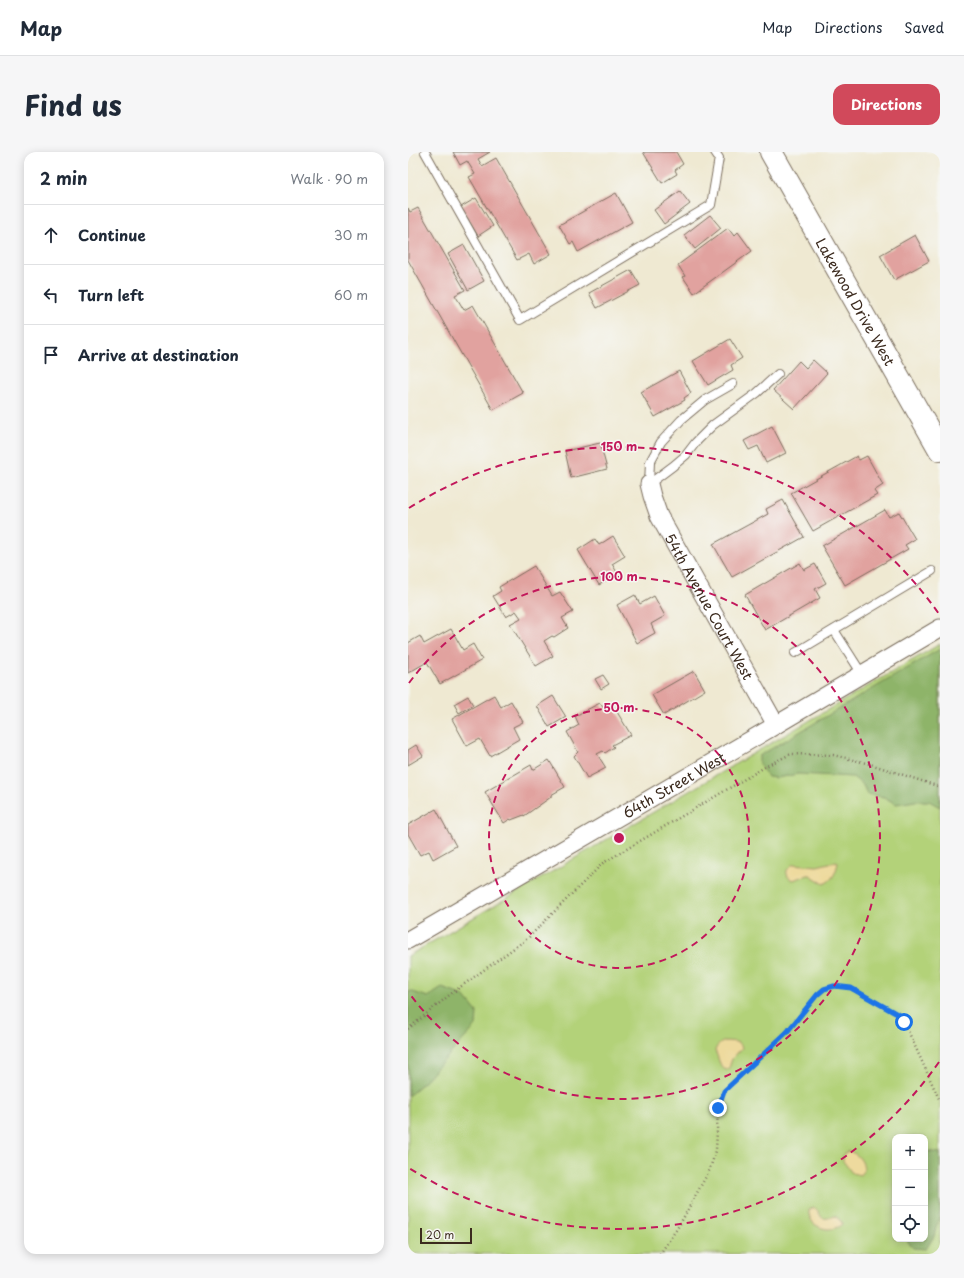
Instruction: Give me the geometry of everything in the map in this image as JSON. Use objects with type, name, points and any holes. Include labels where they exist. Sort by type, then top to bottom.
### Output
[{"type":"main road","name":"Lakewood Drive West","points":[[771,152],[940,450]]},
{"type":"street","name":"54th Avenue Court West","points":[[649,484],[659,516],[776,725]]},
{"type":"street","name":"64th Street West","points":[[408,940],[940,628]]},
{"type":"lane","points":[[425,152],[520,320],[711,205],[719,158],[715,152]]},
{"type":"lane","points":[[649,484],[686,455],[696,442],[713,425],[778,374]]},
{"type":"lane","points":[[649,484],[650,462],[661,442],[680,420],[705,400],[733,384]]},
{"type":"lane","points":[[795,653],[932,571]]},
{"type":"lane","points":[[834,630],[862,674]]},
{"type":"path","points":[[408,1029],[452,993],[528,938],[603,863],[770,764],[791,754],[833,755],[870,764],[940,787]]},
{"type":"path","points":[[660,1254],[680,1224],[709,1171],[716,1152],[718,1108],[724,1091],[787,1032],[817,995],[824,989],[834,986],[851,988],[899,1015],[904,1022],[940,1101]]},
{"type":"green space","points":[[940,644],[940,1254],[408,1254],[408,956]]},
{"type":"green space","points":[[940,649],[940,807],[929,801],[915,801],[896,804],[884,797],[867,794],[863,785],[853,777],[798,774],[777,778],[768,777],[759,764],[759,756]]},
{"type":"green space","points":[[442,988],[464,996],[477,1012],[476,1026],[422,1084],[408,1096],[408,995],[410,991],[428,997]]},
{"type":"green space","points":[[928,1151],[940,1153],[940,1213],[934,1236],[926,1249],[913,1248],[908,1242],[928,1242]]},
{"type":"sand","points":[[837,861],[838,863],[834,875],[824,884],[810,875],[793,880],[787,875],[787,870],[793,864],[817,866]]},
{"type":"sand","points":[[726,1041],[737,1043],[741,1045],[742,1048],[732,1059],[729,1068],[726,1070],[720,1065],[715,1051],[719,1044]]},
{"type":"sand","points":[[848,1151],[859,1158],[864,1167],[864,1170],[860,1175],[852,1173],[843,1161],[843,1155]]},
{"type":"sand","points":[[813,1207],[817,1209],[822,1218],[835,1216],[841,1221],[842,1224],[832,1229],[821,1228],[812,1221],[809,1216],[809,1210]]},
{"type":"building","points":[[453,152],[490,152],[478,159],[482,166],[496,158],[551,254],[534,264],[529,254],[517,260],[469,177],[475,174],[467,161],[460,165]]},
{"type":"building","points":[[643,152],[676,152],[683,164],[675,170],[677,174],[662,183]]},
{"type":"building","points":[[680,191],[690,204],[664,224],[654,210]]},
{"type":"building","points":[[616,193],[632,222],[578,252],[573,242],[570,244],[559,225]]},
{"type":"building","points":[[476,198],[493,226],[478,236],[461,207]]},
{"type":"building","points":[[408,208],[410,212],[418,208],[465,290],[455,295],[464,310],[473,305],[523,393],[493,410],[408,260]]},
{"type":"building","points":[[710,215],[721,228],[695,249],[684,235]]},
{"type":"building","points":[[728,228],[734,236],[738,232],[752,251],[694,293],[683,277],[685,276],[678,265]]},
{"type":"building","points":[[915,235],[929,261],[894,280],[880,255]]},
{"type":"building","points":[[464,245],[484,281],[468,290],[448,254]]},
{"type":"building","points":[[631,270],[640,285],[597,308],[589,293]]},
{"type":"building","points":[[730,339],[742,358],[731,365],[733,370],[708,385],[693,361]]},
{"type":"building","points":[[813,360],[827,373],[794,409],[773,390],[799,361],[806,368]]},
{"type":"building","points":[[679,371],[691,393],[684,398],[685,400],[655,417],[641,392]]},
{"type":"building","points":[[772,426],[786,453],[766,463],[758,446],[749,450],[744,441]]},
{"type":"building","points":[[600,443],[607,469],[571,478],[565,451]]},
{"type":"building","points":[[857,456],[859,460],[867,456],[883,485],[874,491],[877,495],[813,531],[791,493]]},
{"type":"building","points":[[783,500],[804,537],[732,577],[713,544],[768,514],[766,509]]},
{"type":"building","points":[[885,510],[889,517],[899,512],[915,539],[905,545],[908,549],[845,585],[822,546]]},
{"type":"building","points":[[613,536],[625,556],[612,564],[618,574],[599,585],[578,550],[595,539],[599,545]]},
{"type":"building","points":[[800,563],[804,570],[815,564],[826,583],[815,589],[820,598],[765,630],[745,595]]},
{"type":"building","points":[[534,566],[552,596],[560,592],[573,612],[562,618],[568,628],[554,637],[552,636],[544,641],[553,656],[536,666],[510,624],[521,618],[516,611],[506,617],[493,596],[501,591],[499,587]]},
{"type":"building","points":[[635,595],[640,604],[654,596],[665,616],[651,624],[655,633],[637,643],[617,605]]},
{"type":"building","points":[[451,629],[463,650],[473,644],[482,660],[440,684],[427,662],[408,673],[408,643],[420,636],[424,644]]},
{"type":"building","points":[[694,671],[705,690],[664,715],[652,695]]},
{"type":"building","points":[[603,675],[609,684],[601,689],[595,679]]},
{"type":"building","points":[[494,695],[501,707],[511,701],[523,722],[513,727],[519,739],[490,756],[480,739],[467,746],[452,719]]},
{"type":"building","points":[[468,696],[473,705],[459,713],[454,704]]},
{"type":"building","points":[[553,696],[566,717],[549,727],[537,706]]},
{"type":"building","points":[[600,703],[606,712],[614,707],[631,735],[612,745],[614,747],[605,753],[603,751],[597,754],[606,768],[587,778],[574,756],[578,752],[567,732],[579,725],[575,716]]},
{"type":"building","points":[[416,745],[423,756],[408,765],[408,750]]},
{"type":"building","points":[[549,760],[565,787],[551,795],[551,797],[524,816],[510,819],[504,823],[485,792],[531,765],[533,770]]},
{"type":"building","points":[[436,809],[456,846],[433,859],[429,851],[420,855],[408,834],[408,825]]},
{"type":"route","points":[[718,1108],[724,1091],[787,1032],[817,995],[824,989],[834,986],[851,988],[899,1015],[904,1022]]}]
